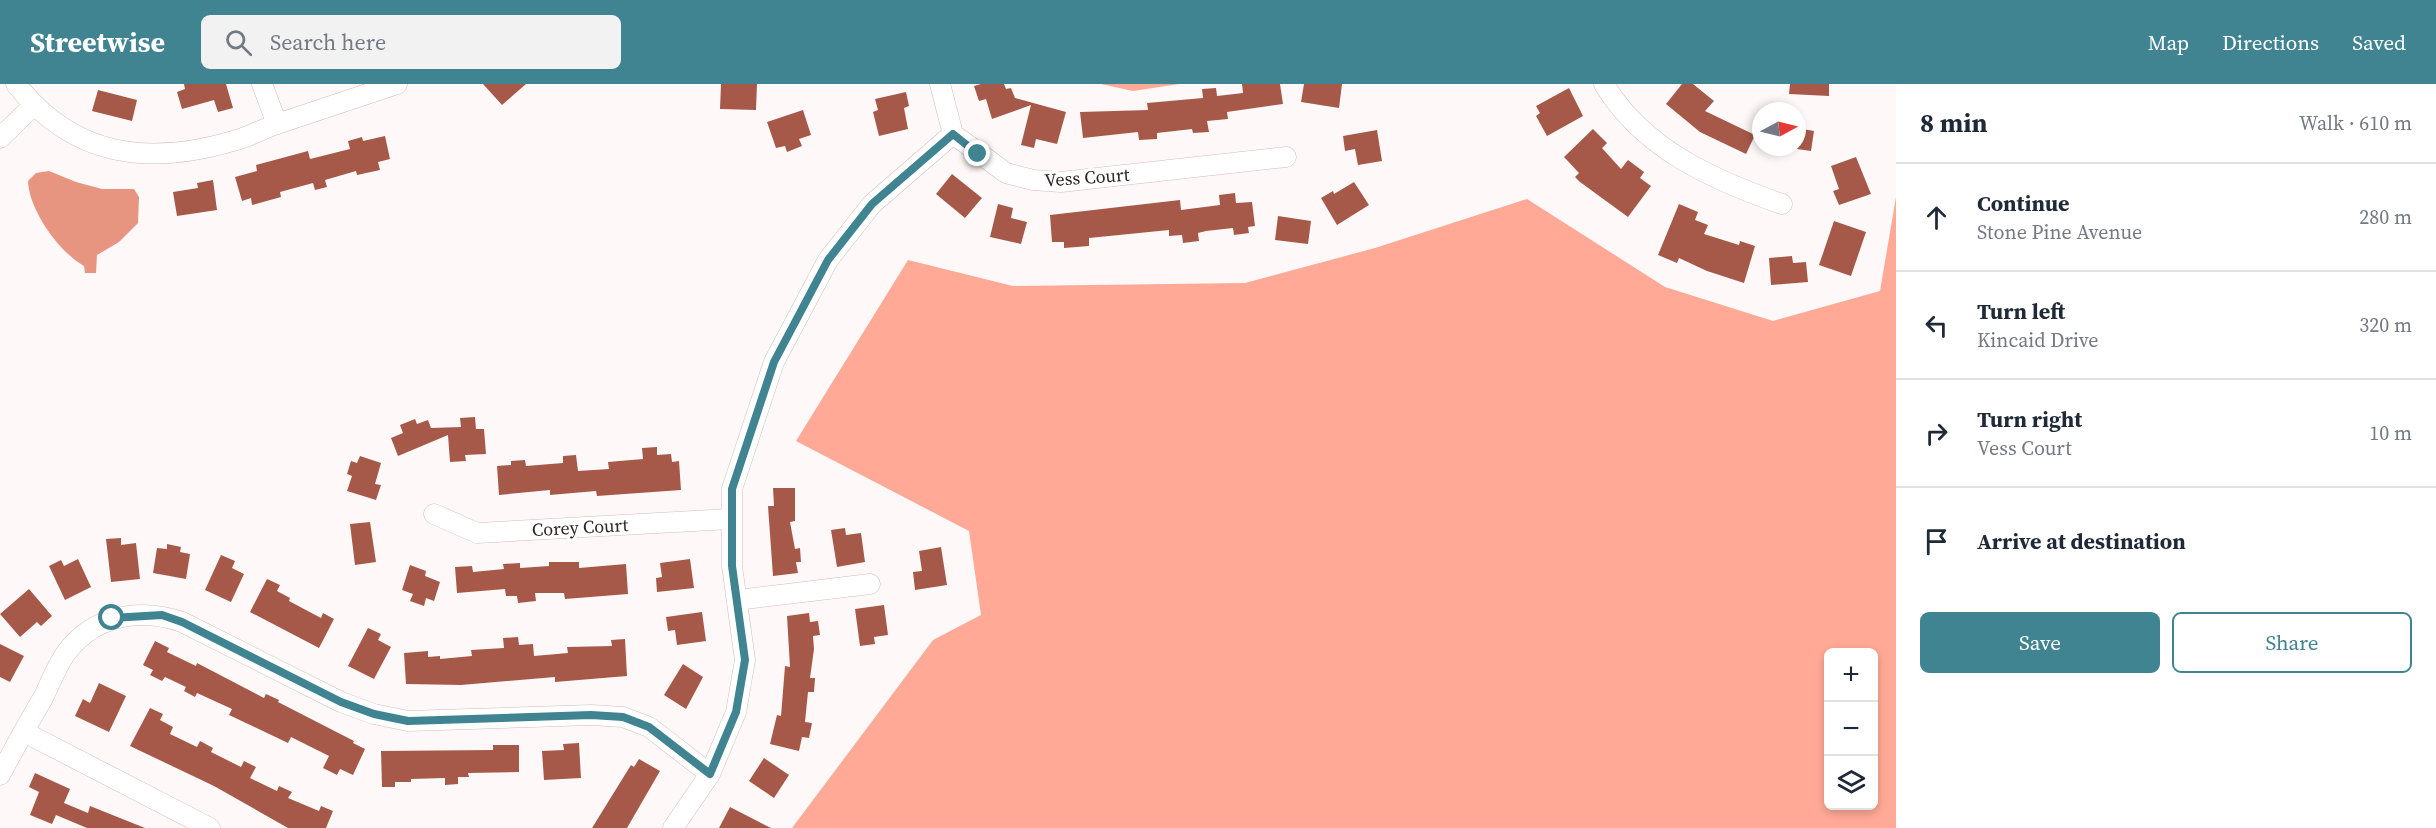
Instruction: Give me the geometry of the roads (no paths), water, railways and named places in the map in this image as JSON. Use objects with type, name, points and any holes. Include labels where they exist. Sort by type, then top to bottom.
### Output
[{"type":"street","points":[[16,84],[33,106],[72,134],[118,152],[154,155],[178,153],[234,141],[277,124],[397,84]]},
{"type":"street","points":[[262,84],[277,124]]},
{"type":"street","points":[[673,828],[710,774],[736,712],[745,660],[730,519],[732,489],[774,362],[828,260],[872,204],[953,134],[940,84]]},
{"type":"street","points":[[1604,84],[1635,123],[1689,166],[1726,184],[1782,204]]},
{"type":"street","points":[[0,138],[33,106]]},
{"type":"street","name":"Vess Court","points":[[953,134],[1006,173],[1043,181],[1061,182],[1286,157]]},
{"type":"street","name":"Corey Court","points":[[434,514],[477,533],[730,519]]},
{"type":"street","points":[[737,600],[870,584]]},
{"type":"street","points":[[0,774],[69,649],[94,628],[112,618],[162,615],[182,622],[341,702],[374,714],[408,721],[591,715],[623,717],[649,727],[710,774]]},
{"type":"street","points":[[24,732],[210,828]]}]
